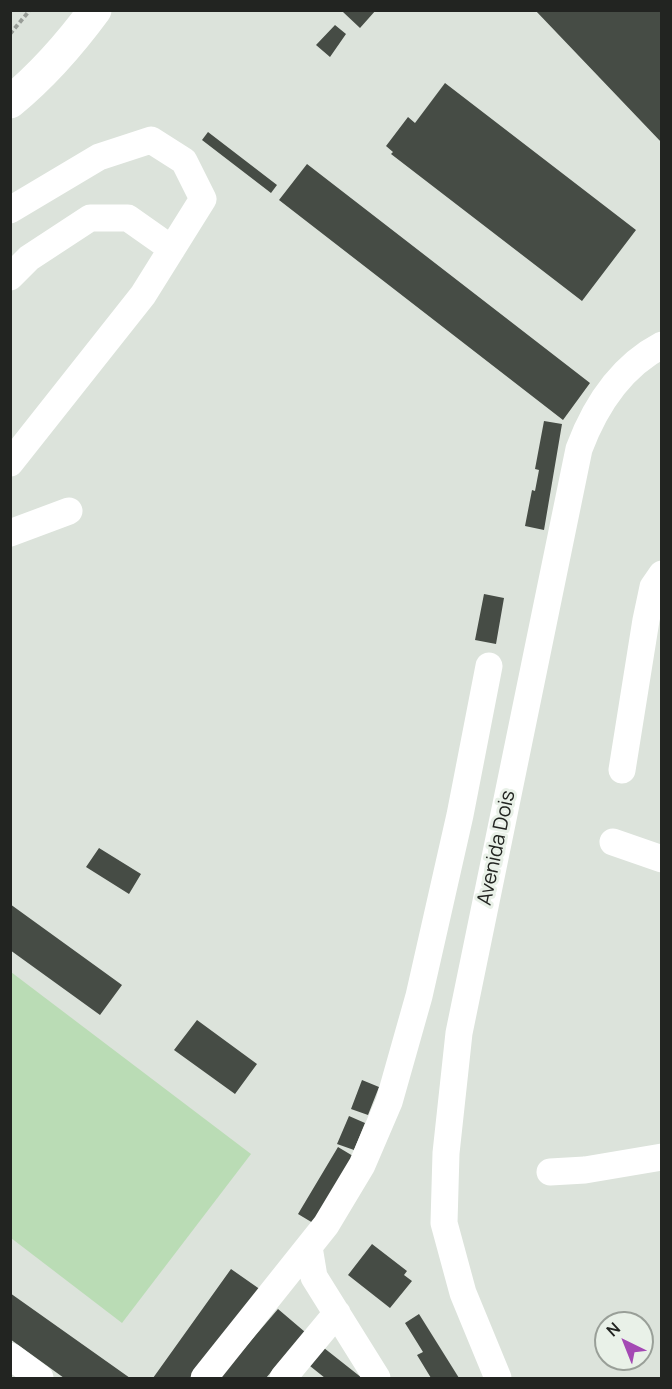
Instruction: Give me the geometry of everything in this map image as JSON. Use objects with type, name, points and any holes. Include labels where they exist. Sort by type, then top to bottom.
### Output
[{"type":"highway","points":[[10,102],[39,76],[75,37],[95,10]]},
{"type":"street","points":[[10,210],[99,157],[152,140],[184,161],[203,200],[143,295],[11,463]]},
{"type":"street","points":[[10,277],[29,258],[90,218],[128,218],[172,249]]},
{"type":"street","name":"Avenida Dois","points":[[498,1378],[463,1293],[444,1222],[446,1153],[459,1033],[579,449],[589,422],[627,367],[662,345]]},
{"type":"street","points":[[10,533],[69,511]]},
{"type":"street","points":[[622,770],[646,620],[653,587],[662,574]]},
{"type":"street","points":[[204,1378],[326,1225],[362,1165],[389,1102],[419,996],[460,815],[489,666]]},
{"type":"street","points":[[613,842],[662,859]]},
{"type":"street","points":[[550,1172],[585,1170],[662,1157]]},
{"type":"street","points":[[309,1247],[314,1277],[377,1378]]},
{"type":"street","points":[[283,1378],[337,1313]]},
{"type":"street","points":[[10,1356],[40,1378]]},
{"type":"path","points":[[10,34],[30,10]]},
{"type":"green space","points":[[11,972],[251,1154],[122,1323],[11,1238]]},
{"type":"building","points":[[344,10],[376,10],[360,28],[343,12]]},
{"type":"building","points":[[535,10],[662,10],[662,143]]},
{"type":"building","points":[[335,25],[346,34],[330,57],[316,45]]},
{"type":"building","points":[[445,83],[636,230],[582,301],[391,154],[393,152],[386,146],[408,117],[415,123]]},
{"type":"building","points":[[208,132],[277,185],[271,193],[202,140]]},
{"type":"building","points":[[307,164],[590,383],[563,420],[279,200]]},
{"type":"building","points":[[544,421],[562,424],[544,530],[525,526],[532,490],[535,491],[539,470],[535,469]]},
{"type":"building","points":[[484,594],[504,598],[496,644],[475,640]]},
{"type":"building","points":[[99,848],[141,874],[129,894],[86,867]]},
{"type":"building","points":[[10,904],[122,985],[100,1015],[10,950]]},
{"type":"building","points":[[197,1020],[257,1064],[235,1094],[174,1050]]},
{"type":"building","points":[[362,1080],[379,1087],[368,1115],[351,1109]]},
{"type":"building","points":[[349,1116],[365,1123],[354,1150],[337,1144]]},
{"type":"building","points":[[338,1147],[353,1156],[313,1223],[298,1214]]},
{"type":"building","points":[[372,1244],[407,1271],[404,1275],[412,1281],[390,1308],[348,1275]]},
{"type":"building","points":[[231,1269],[261,1290],[198,1378],[153,1378]]},
{"type":"building","points":[[10,1293],[130,1378],[64,1378],[10,1339]]},
{"type":"building","points":[[278,1309],[305,1332],[266,1378],[219,1378]]},
{"type":"building","points":[[419,1314],[459,1378],[431,1378],[417,1355],[423,1352],[405,1323]]},
{"type":"building","points":[[319,1344],[362,1378],[325,1378],[305,1362]]}]
